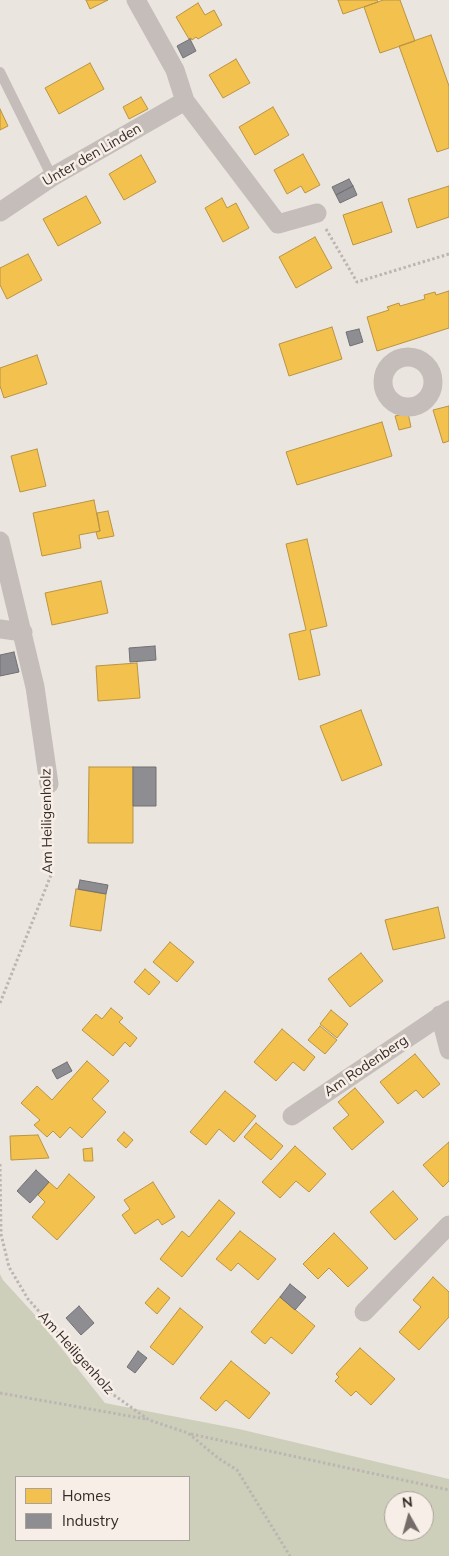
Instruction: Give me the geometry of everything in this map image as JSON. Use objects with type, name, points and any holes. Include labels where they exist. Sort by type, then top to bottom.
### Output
[{"type":"street","points":[[136,0],[175,70],[186,101],[278,224],[317,213]]},
{"type":"street","name":"Unter den Linden","points":[[0,212],[52,178],[186,101]]},
{"type":"street","name":"Am Heiligenholz","points":[[0,541],[35,687],[49,784]]},
{"type":"street","points":[[0,629],[23,632]]},
{"type":"street","name":"Am Rodenberg","points":[[292,1116],[444,1013],[449,1050]]},
{"type":"street","points":[[364,1312],[449,1225]]},
{"type":"lane","points":[[0,72],[52,178]]},
{"type":"path","points":[[317,213],[357,282],[449,254]]},
{"type":"path","name":"Am Heiligenholz","points":[[0,1003],[51,875],[49,784]]},
{"type":"path","name":"Am Heiligenholz","points":[[0,1164],[2,1234],[9,1267],[28,1299],[111,1393],[149,1420],[188,1434],[218,1458],[237,1470],[290,1556]]},
{"type":"path","points":[[0,1393],[149,1420]]},
{"type":"path","points":[[188,1434],[449,1490]]},
{"type":"green space","points":[[0,1274],[105,1403],[239,1429],[449,1479],[449,1556],[0,1556]]},
{"type":"building: Homes","points":[[86,0],[108,0],[90,9]]},
{"type":"building: Homes","points":[[338,0],[377,0],[378,2],[343,14]]},
{"type":"building: Homes","points":[[383,0],[400,0],[415,41],[380,53],[364,7]]},
{"type":"building: Homes","points":[[198,3],[205,15],[214,10],[222,25],[198,39],[196,37],[192,40],[191,38],[189,39],[176,17]]},
{"type":"building: Homes","points":[[431,35],[449,86],[449,148],[437,152],[399,46]]},
{"type":"building: Homes","points":[[236,59],[250,83],[223,98],[209,75]]},
{"type":"building: Homes","points":[[90,63],[104,89],[59,114],[45,88]]},
{"type":"building: Homes","points":[[141,97],[148,109],[129,119],[123,107]]},
{"type":"building: Homes","points":[[273,107],[289,135],[255,155],[239,127]]},
{"type":"building: Homes","points":[[0,109],[8,126],[0,130]]},
{"type":"building: Homes","points":[[303,154],[320,185],[305,193],[301,186],[287,194],[274,170]]},
{"type":"building: Homes","points":[[141,155],[156,182],[124,200],[109,174]]},
{"type":"building: Homes","points":[[449,186],[449,217],[417,228],[408,199]]},
{"type":"building: Homes","points":[[86,196],[101,223],[58,246],[43,219]]},
{"type":"building: Homes","points":[[222,198],[227,208],[236,203],[249,228],[223,242],[205,208]]},
{"type":"building: Homes","points":[[382,202],[392,232],[353,245],[343,215]]},
{"type":"building: Homes","points":[[315,237],[332,268],[296,288],[279,257]]},
{"type":"building: Homes","points":[[28,254],[42,280],[7,299],[0,285],[0,268]]},
{"type":"building: Homes","points":[[449,291],[449,328],[377,351],[367,317],[389,310],[387,307],[399,303],[400,306],[425,299],[424,295],[435,292],[436,295]]},
{"type":"building: Homes","points":[[332,327],[342,359],[289,376],[279,344]]},
{"type":"building: Homes","points":[[37,355],[47,384],[4,398],[0,386],[0,368]]},
{"type":"building: Homes","points":[[449,406],[449,441],[443,443],[433,410]]},
{"type":"building: Homes","points":[[408,413],[411,427],[399,430],[395,416]]},
{"type":"building: Homes","points":[[382,422],[392,456],[297,485],[286,452]]},
{"type":"building: Homes","points":[[37,449],[46,486],[20,492],[11,456]]},
{"type":"building: Homes","points":[[94,500],[100,531],[79,535],[81,548],[42,556],[33,513]]},
{"type":"building: Homes","points":[[108,511],[114,536],[98,539],[96,532],[100,531],[97,513]]},
{"type":"building: Homes","points":[[307,539],[327,626],[310,630],[320,675],[299,680],[289,634],[306,630],[286,544]]},
{"type":"building: Homes","points":[[101,581],[108,613],[52,625],[45,593]]},
{"type":"building: Homes","points":[[137,663],[140,698],[98,701],[96,666]]},
{"type":"building: Homes","points":[[361,710],[382,765],[342,781],[320,726]]},
{"type":"building: Homes","points":[[89,767],[133,767],[133,843],[88,843]]},
{"type":"building: Homes","points":[[76,889],[106,894],[101,931],[70,926]]},
{"type":"building: Homes","points":[[438,907],[445,938],[393,950],[385,920]]},
{"type":"building: Homes","points":[[170,942],[194,962],[177,982],[153,962]]},
{"type":"building: Homes","points":[[361,953],[383,981],[350,1007],[328,979]]},
{"type":"building: Homes","points":[[145,969],[160,982],[149,995],[134,982]]},
{"type":"building: Homes","points":[[111,1008],[123,1018],[119,1022],[137,1038],[130,1047],[125,1042],[113,1056],[82,1030],[96,1014],[102,1019]]},
{"type":"building: Homes","points":[[331,1010],[348,1024],[337,1038],[320,1024]]},
{"type":"building: Homes","points":[[320,1026],[337,1040],[325,1054],[308,1040]]},
{"type":"building: Homes","points":[[282,1029],[315,1057],[304,1071],[293,1062],[276,1081],[254,1062]]},
{"type":"building: Homes","points":[[415,1054],[440,1084],[423,1098],[416,1090],[398,1104],[380,1082]]},
{"type":"building: Homes","points":[[87,1061],[109,1081],[92,1099],[106,1112],[82,1138],[70,1127],[60,1138],[53,1131],[47,1137],[34,1125],[40,1120],[21,1103],[37,1086],[52,1100]]},
{"type":"building: Homes","points":[[355,1088],[384,1122],[352,1150],[333,1128],[349,1115],[338,1102]]},
{"type":"building: Homes","points":[[225,1091],[256,1116],[234,1142],[219,1129],[206,1145],[190,1132]]},
{"type":"building: Homes","points":[[256,1123],[283,1146],[271,1160],[244,1137]]},
{"type":"building: Homes","points":[[124,1132],[133,1140],[126,1148],[117,1140]]},
{"type":"building: Homes","points":[[38,1135],[49,1158],[11,1160],[10,1136]]},
{"type":"building: Homes","points":[[449,1142],[449,1181],[443,1187],[423,1165]]},
{"type":"building: Homes","points":[[295,1146],[326,1174],[309,1192],[296,1181],[280,1198],[262,1182]]},
{"type":"building: Homes","points":[[92,1148],[93,1161],[84,1161],[83,1149]]},
{"type":"building: Homes","points":[[69,1174],[95,1197],[57,1240],[32,1217],[45,1202],[38,1195],[49,1182],[57,1189]]},
{"type":"building: Homes","points":[[153,1182],[175,1217],[162,1225],[158,1219],[135,1234],[122,1215],[130,1209],[124,1200]]},
{"type":"building: Homes","points":[[393,1191],[418,1219],[395,1240],[370,1212]]},
{"type":"building: Homes","points":[[219,1200],[235,1213],[182,1277],[160,1259],[182,1231],[189,1237]]},
{"type":"building: Homes","points":[[240,1231],[276,1259],[258,1280],[238,1263],[231,1271],[216,1259]]},
{"type":"building: Homes","points":[[334,1233],[368,1268],[348,1287],[329,1268],[318,1279],[303,1264]]},
{"type":"building: Homes","points":[[433,1277],[449,1292],[449,1317],[419,1350],[399,1332],[421,1307],[413,1300]]},
{"type":"building: Homes","points":[[158,1288],[170,1298],[157,1314],[145,1303]]},
{"type":"building: Homes","points":[[280,1297],[315,1326],[292,1354],[271,1337],[265,1344],[251,1332]]},
{"type":"building: Homes","points":[[180,1308],[203,1327],[173,1365],[150,1347]]},
{"type":"building: Homes","points":[[360,1348],[395,1379],[371,1405],[356,1391],[351,1396],[335,1381],[339,1377],[336,1374]]},
{"type":"building: Homes","points":[[231,1361],[270,1393],[249,1419],[226,1400],[216,1411],[200,1398]]},
{"type":"building: Industry","points":[[190,39],[196,51],[183,58],[177,46]]},
{"type":"building: Industry","points":[[349,179],[353,186],[336,195],[332,187]]},
{"type":"building: Industry","points":[[353,186],[357,195],[340,203],[336,195]]},
{"type":"building: Industry","points":[[359,329],[363,342],[350,346],[346,332]]},
{"type":"building: Industry","points":[[155,646],[156,660],[130,662],[129,648]]},
{"type":"building: Industry","points":[[14,652],[19,672],[0,676],[0,655]]},
{"type":"building: Industry","points":[[133,767],[156,767],[156,806],[133,806]]},
{"type":"building: Industry","points":[[80,880],[108,885],[106,894],[78,889]]},
{"type":"building: Industry","points":[[67,1062],[72,1071],[57,1079],[52,1070]]},
{"type":"building: Industry","points":[[36,1170],[49,1182],[30,1203],[17,1191]]},
{"type":"building: Industry","points":[[290,1284],[306,1297],[295,1310],[280,1297]]},
{"type":"building: Industry","points":[[79,1306],[94,1323],[81,1335],[66,1318]]},
{"type":"building: Industry","points":[[138,1351],[147,1358],[135,1373],[127,1367]]}]
